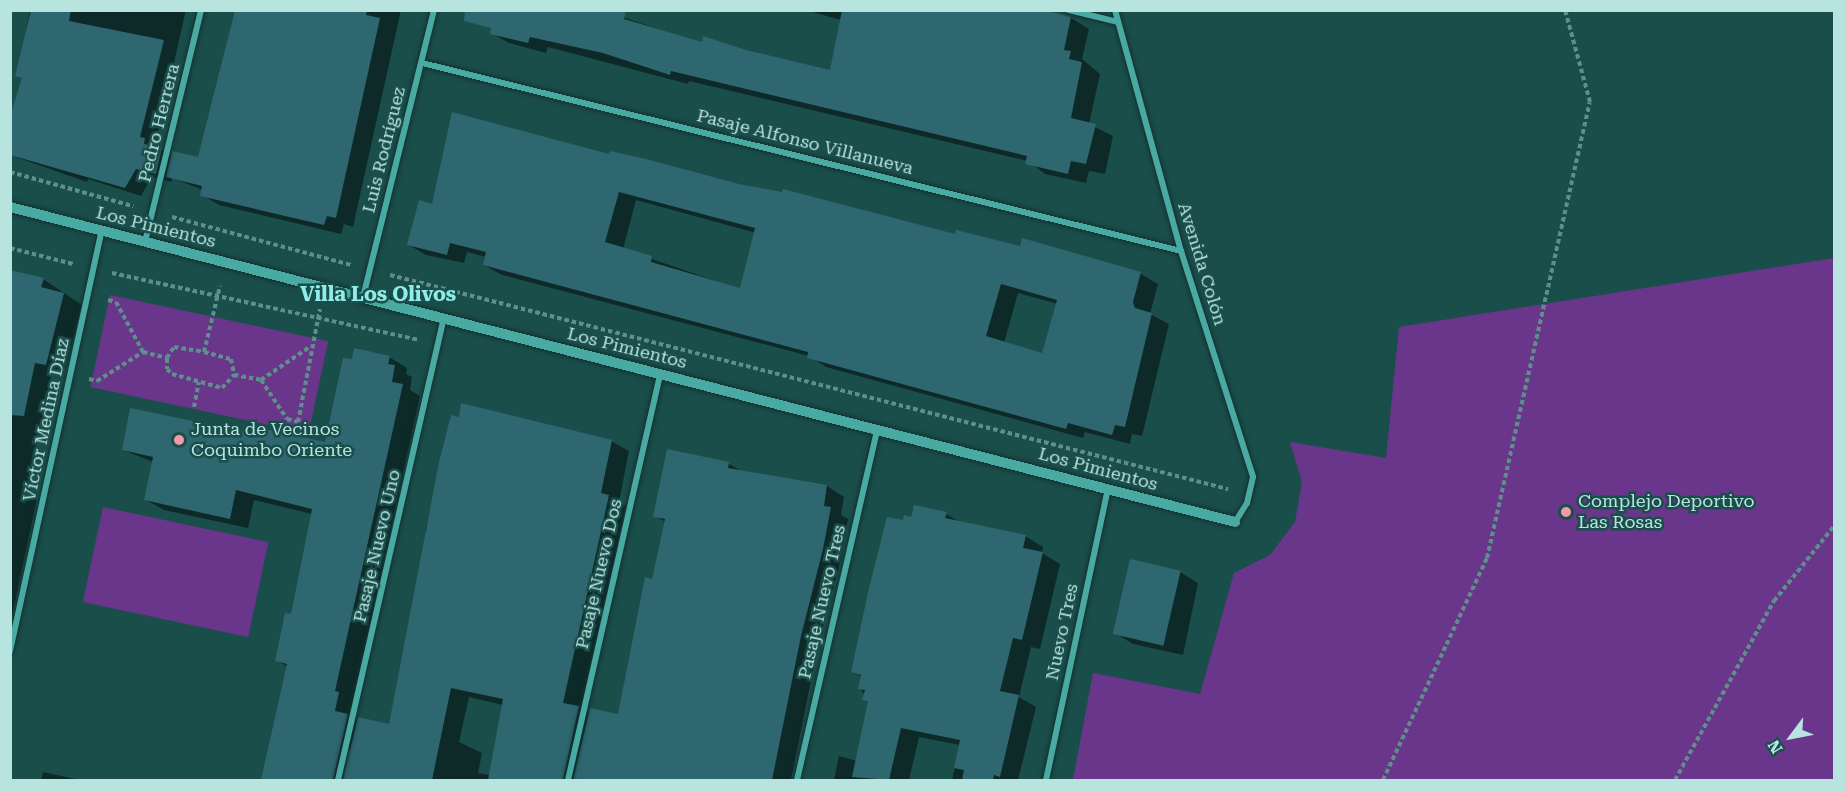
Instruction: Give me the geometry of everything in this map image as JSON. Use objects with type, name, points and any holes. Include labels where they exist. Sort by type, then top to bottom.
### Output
[{"type":"street","name":"Pedro Herrera","points":[[145,242],[201,10]]},
{"type":"street","name":"Luis Rodríguez","points":[[363,297],[434,10]]},
{"type":"street","points":[[1069,10],[1118,22]]},
{"type":"street","name":"Avenida Colón","points":[[1115,10],[1181,251],[1253,477],[1249,495],[1235,522]]},
{"type":"street","name":"Pasaje Alfonso Villanueva","points":[[422,63],[1181,251]]},
{"type":"street","name":"Los Pimientos","points":[[10,207],[1235,522]]},
{"type":"street","name":"Víctor Medina Díaz","points":[[10,651],[102,230]]},
{"type":"street","name":"Pasaje Nuevo Uno","points":[[338,780],[444,318]]},
{"type":"street","name":"Pasaje Nuevo Dos","points":[[568,780],[660,374]]},
{"type":"street","name":"Pasaje Nuevo Tres","points":[[796,780],[877,430]]},
{"type":"street","name":"Nuevo Tres","points":[[1046,780],[1108,489]]},
{"type":"path","points":[[1383,780],[1487,558],[1590,102],[1565,10]]},
{"type":"path","points":[[10,172],[369,270],[1249,495]]},
{"type":"path","points":[[204,352],[225,262]]},
{"type":"path","points":[[261,380],[287,419],[298,422],[312,346],[326,288]]},
{"type":"path","points":[[88,295],[116,302],[144,352],[167,358]]},
{"type":"path","points":[[234,375],[261,380],[312,346]]},
{"type":"path","points":[[174,347],[204,352],[231,359],[234,375],[222,388],[172,375],[167,369],[167,358],[174,347]]},
{"type":"path","points":[[72,374],[97,381],[144,352]]},
{"type":"path","points":[[194,407],[199,382]]},
{"type":"path","points":[[1675,780],[1774,601],[1834,526]]},
{"type":"shaded area","name":"Complejo Deportivo Las Rosas","points":[[1834,258],[1834,780],[1073,780],[1093,673],[1200,694],[1234,573],[1270,555],[1295,522],[1302,482],[1290,442],[1386,458],[1399,327]]},
{"type":"shaded area","points":[[110,295],[328,341],[309,433],[90,387]]},
{"type":"shaded area","points":[[103,507],[268,542],[248,637],[83,602]]},
{"type":"building","points":[[31,10],[71,10],[69,21],[164,40],[140,137],[145,138],[144,144],[162,148],[156,174],[136,169],[125,188],[10,155],[10,116],[22,78],[15,76]]},
{"type":"building","points":[[235,10],[367,10],[366,15],[380,18],[336,218],[327,216],[324,225],[200,196],[202,186],[166,177],[172,151],[198,157]]},
{"type":"building","points":[[465,10],[626,10],[624,19],[702,42],[703,36],[746,50],[830,70],[842,10],[1043,10],[1071,17],[1064,50],[1071,51],[1069,59],[1082,62],[1071,118],[1096,124],[1086,164],[1071,161],[1068,174],[1025,164],[1027,156],[671,71],[670,75],[603,53],[530,37],[528,43],[490,34],[491,28],[464,21]]},
{"type":"building","points":[[452,112],[609,154],[610,151],[646,159],[739,184],[782,192],[783,189],[955,234],[956,230],[1020,246],[1022,238],[1141,272],[1133,302],[1135,308],[1152,313],[1125,427],[1115,425],[1112,435],[1068,423],[1066,429],[807,358],[808,352],[483,265],[486,252],[450,243],[447,255],[407,245],[419,200],[432,204]],"holes":[[[619,192],[755,228],[740,288],[651,262],[652,256],[605,242]],[[1001,284],[1057,300],[1042,353],[986,336]]]},
{"type":"building","points":[[10,270],[44,278],[41,287],[64,293],[46,365],[35,363],[24,416],[10,415]]},
{"type":"building","points":[[354,348],[390,356],[388,364],[395,365],[392,382],[403,384],[335,691],[339,692],[335,711],[348,714],[333,780],[261,780],[287,664],[275,661],[285,613],[291,614],[312,509],[236,490],[230,519],[144,500],[153,457],[122,450],[130,408],[251,433],[252,426],[325,442],[343,358],[352,359]]},
{"type":"building","points":[[461,403],[612,440],[601,493],[609,495],[563,703],[579,706],[563,780],[488,780],[503,699],[451,688],[432,780],[343,780],[358,717],[389,724],[439,462],[451,415],[459,417]]},
{"type":"building","points":[[667,449],[729,462],[728,468],[827,485],[824,506],[831,507],[801,636],[772,780],[573,780],[590,708],[618,714],[645,577],[652,579],[665,519],[653,517]]},
{"type":"building","points":[[914,505],[947,512],[945,518],[1026,535],[1023,548],[1043,552],[1022,640],[1013,638],[1000,691],[1019,695],[1000,777],[994,775],[993,780],[962,780],[964,770],[954,768],[960,740],[901,728],[889,780],[852,777],[868,701],[862,700],[865,690],[858,689],[861,675],[851,672],[869,588],[887,517],[903,520],[904,515],[911,517]]},
{"type":"building","points":[[1130,559],[1181,571],[1163,646],[1113,634]]},
{"type":"place","name":"Junta de Vecinos Coquimbo Oriente","points":[[179,440]]},
{"type":"place","name":"Complejo Deportivo Las Rosas","points":[[1566,512]]},
{"type":"district","name":"Villa Los Olivos","points":[[378,294]]}]
